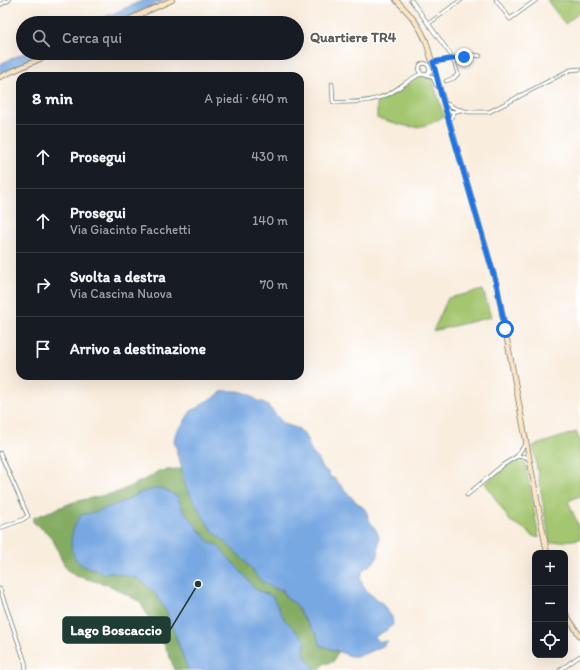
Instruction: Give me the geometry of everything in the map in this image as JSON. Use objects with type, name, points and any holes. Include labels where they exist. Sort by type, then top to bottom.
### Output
[{"type":"main road","points":[[137,16],[172,0]]},
{"type":"main road","points":[[396,0],[418,24],[426,41],[434,65],[440,91],[449,111]]},
{"type":"main road","points":[[0,77],[38,60]]},
{"type":"main road","points":[[437,78],[449,111],[451,128],[497,286],[546,550]]},
{"type":"main road","points":[[568,618],[580,636]]},
{"type":"street","points":[[0,5],[9,0]]},
{"type":"street","points":[[411,0],[451,55]]},
{"type":"street","points":[[428,24],[461,0]]},
{"type":"street","points":[[496,0],[510,19],[536,0]]},
{"type":"street","points":[[426,41],[428,59],[426,64]]},
{"type":"street","points":[[332,84],[333,102],[374,99],[388,94],[414,77],[419,72],[420,65],[434,65],[453,59],[474,55],[480,56]]},
{"type":"street","points":[[446,81],[456,77],[458,74],[453,59]]},
{"type":"street","points":[[426,64],[430,67],[427,74]]},
{"type":"street","points":[[427,74],[434,65]]},
{"type":"street","points":[[449,111],[460,110],[475,113],[492,110],[566,72],[580,69]]},
{"type":"street","points":[[419,72],[427,74],[433,78],[440,91]]},
{"type":"street","points":[[468,494],[516,457],[526,443]]},
{"type":"street","points":[[0,453],[28,516],[0,528]]},
{"type":"street","points":[[516,457],[524,456],[529,459]]},
{"type":"street","points":[[0,589],[25,662],[26,670]]},
{"type":"street","points":[[560,670],[580,656]]},
{"type":"green space","points":[[547,0],[580,0],[580,12],[565,24]]},
{"type":"green space","points":[[423,76],[432,79],[444,116],[434,122],[418,127],[404,126],[377,118],[377,100],[396,92]]},
{"type":"green space","points":[[483,290],[491,317],[433,331],[448,298]]},
{"type":"green space","points":[[576,432],[580,440],[580,496],[568,501],[577,522],[580,539],[550,543],[533,446]]},
{"type":"green space","points":[[516,459],[522,459],[525,461],[539,538],[533,536],[523,528],[510,521],[485,483]]},
{"type":"green space","points":[[182,469],[187,490],[210,528],[244,559],[253,572],[272,588],[283,590],[287,599],[295,603],[306,622],[317,635],[320,645],[338,652],[333,662],[323,664],[320,670],[317,670],[310,663],[304,650],[306,641],[285,620],[272,596],[255,589],[217,545],[208,541],[184,511],[177,496],[142,492],[125,501],[96,512],[81,515],[84,567],[92,568],[103,574],[110,572],[139,579],[155,593],[167,613],[188,670],[175,670],[166,648],[140,602],[109,585],[76,576],[71,573],[64,564],[50,536],[33,522],[33,518],[74,502],[118,492],[150,477],[158,471]]},
{"type":"water","points":[[144,0],[165,0],[130,16],[107,16]]},
{"type":"water","points":[[16,57],[16,60],[31,60],[0,74],[0,64]]},
{"type":"water","points":[[224,391],[239,391],[249,394],[258,401],[267,405],[284,424],[299,429],[306,437],[311,451],[318,459],[322,468],[328,472],[331,478],[334,478],[354,500],[366,510],[369,520],[379,537],[378,556],[375,561],[363,570],[360,579],[367,592],[380,601],[392,617],[393,625],[375,637],[380,642],[388,641],[383,646],[359,656],[351,656],[320,645],[317,635],[306,622],[295,603],[287,599],[283,590],[272,588],[259,579],[244,560],[210,528],[187,490],[174,441],[176,432],[191,411],[200,407],[205,402]]},
{"type":"water","points":[[161,488],[177,496],[184,511],[208,541],[217,545],[255,589],[272,596],[285,620],[306,641],[304,650],[306,657],[317,670],[188,670],[167,613],[155,593],[139,579],[110,572],[103,574],[93,568],[84,567],[77,561],[71,542],[74,528],[81,515],[96,512],[125,501],[142,492]]},
{"type":"place","name":"Lago Boscaccio","points":[[198,584]]},
{"type":"district","name":"Quartiere TR4","points":[[353,37]]},
{"type":"route","points":[[464,57],[433,62],[497,286],[505,329]]}]
